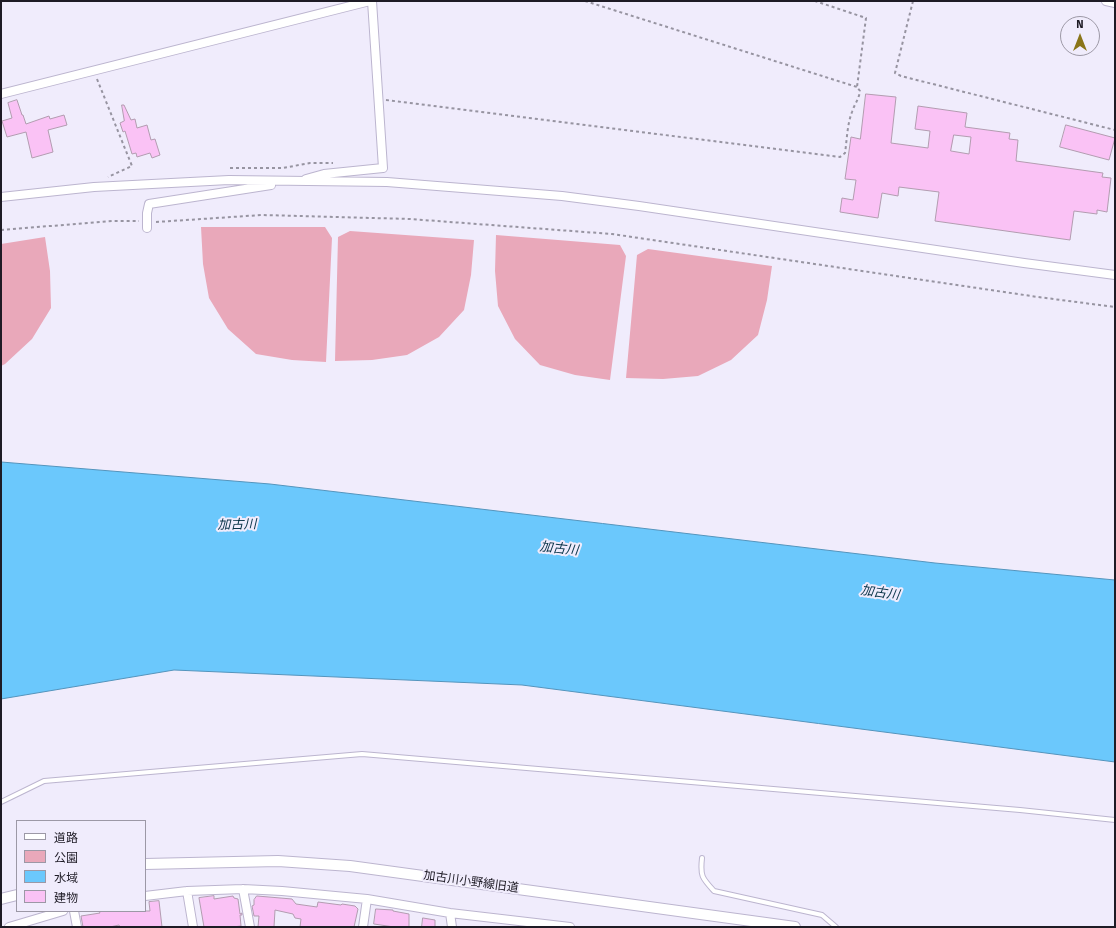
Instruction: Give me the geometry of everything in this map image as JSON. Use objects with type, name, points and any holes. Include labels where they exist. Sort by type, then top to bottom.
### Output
[{"type":"street","points":[[1,94],[371,1],[383,168],[324,174],[296,182],[149,204],[147,225]]},
{"type":"street","points":[[1106,1],[1115,3]]},
{"type":"street","points":[[1,197],[94,187],[229,180],[387,182],[562,196],[1115,275]]},
{"type":"street","name":"加古川小野線旧道","points":[[146,864],[278,861],[350,866],[795,927]]},
{"type":"street","points":[[243,889],[250,927]]},
{"type":"street","points":[[146,896],[187,891],[243,889],[282,891],[367,899],[450,913],[570,927]]},
{"type":"street","points":[[187,891],[193,927]]},
{"type":"street","points":[[1,899],[16,895]]},
{"type":"street","points":[[363,927],[367,899]]},
{"type":"street","points":[[9,927],[22,925],[60,912]]},
{"type":"street","points":[[74,912],[76,927]]},
{"type":"street","points":[[450,913],[452,927]]},
{"type":"lane","points":[[1,802],[44,781],[362,754],[1115,820]]},
{"type":"lane","points":[[702,858],[700,871],[704,881],[714,891],[822,915],[836,927]]},
{"type":"path","points":[[585,1],[857,87]]},
{"type":"path","points":[[378,99],[840,157],[845,154],[849,120],[852,110],[859,97],[860,91],[857,87],[866,18],[815,1]]},
{"type":"path","points":[[913,1],[895,73],[901,76],[1115,130]]},
{"type":"path","points":[[94,70],[132,166],[94,187]]},
{"type":"path","points":[[230,168],[283,168],[310,163],[333,163]]},
{"type":"path","points":[[1,230],[112,221],[147,225],[156,222],[262,215],[410,219],[612,234],[1023,295],[1115,307]]},
{"type":"green space","points":[[201,227],[325,227],[332,238],[326,362],[292,360],[256,354],[228,329],[209,298],[203,264]]},
{"type":"green space","points":[[350,231],[474,240],[471,275],[464,310],[439,337],[407,355],[372,360],[335,361],[338,237]]},
{"type":"green space","points":[[496,235],[620,245],[626,256],[610,380],[575,375],[540,365],[515,339],[498,306],[495,271]]},
{"type":"green space","points":[[45,237],[50,271],[51,308],[32,339],[1,366],[1,244]]},
{"type":"green space","points":[[648,249],[772,266],[767,300],[758,335],[731,360],[698,376],[663,379],[626,378],[637,255]]},
{"type":"water","name":"加古川","points":[[1,462],[270,484],[935,563],[1115,580],[1115,762],[522,685],[174,670],[1,699]]},
{"type":"building","points":[[866,94],[896,97],[891,143],[928,148],[930,131],[915,129],[918,106],[967,113],[965,127],[1010,133],[1009,139],[1018,140],[1016,161],[1103,173],[1102,177],[1111,178],[1107,212],[1097,210],[1097,214],[1074,211],[1070,240],[935,221],[939,192],[899,187],[898,196],[882,193],[878,218],[840,212],[842,198],[853,200],[856,180],[845,179],[851,137],[860,139]],"holes":[[[954,135],[971,137],[969,154],[951,151]]]},
{"type":"building","points":[[17,100],[26,124],[49,116],[50,119],[64,115],[67,125],[48,130],[53,152],[32,158],[26,132],[7,137],[2,121],[12,118],[8,103]]},
{"type":"building","points":[[122,105],[124,105],[131,120],[135,119],[137,128],[147,125],[151,140],[155,139],[160,155],[152,158],[150,153],[137,157],[136,153],[132,154],[125,131],[123,132],[120,123],[124,121]]},
{"type":"building","points":[[1066,125],[1115,138],[1109,160],[1060,147]]},
{"type":"building","points":[[214,896],[214,899],[233,896],[234,898],[238,899],[240,914],[242,913],[242,915],[240,915],[241,926],[204,927],[199,898]]},
{"type":"building","points":[[257,896],[292,899],[296,904],[317,907],[318,902],[355,906],[358,909],[354,927],[300,927],[301,919],[295,918],[293,914],[275,910],[274,927],[258,927],[259,916],[254,916],[252,906],[254,905],[254,900]]},
{"type":"building","points":[[159,901],[162,927],[120,927],[119,925],[110,927],[83,927],[81,916],[100,912],[146,912],[150,911],[149,902]]},
{"type":"building","points":[[376,909],[393,910],[409,914],[409,927],[394,927],[374,924]]},
{"type":"building","points":[[423,918],[435,920],[435,927],[422,927]]}]
